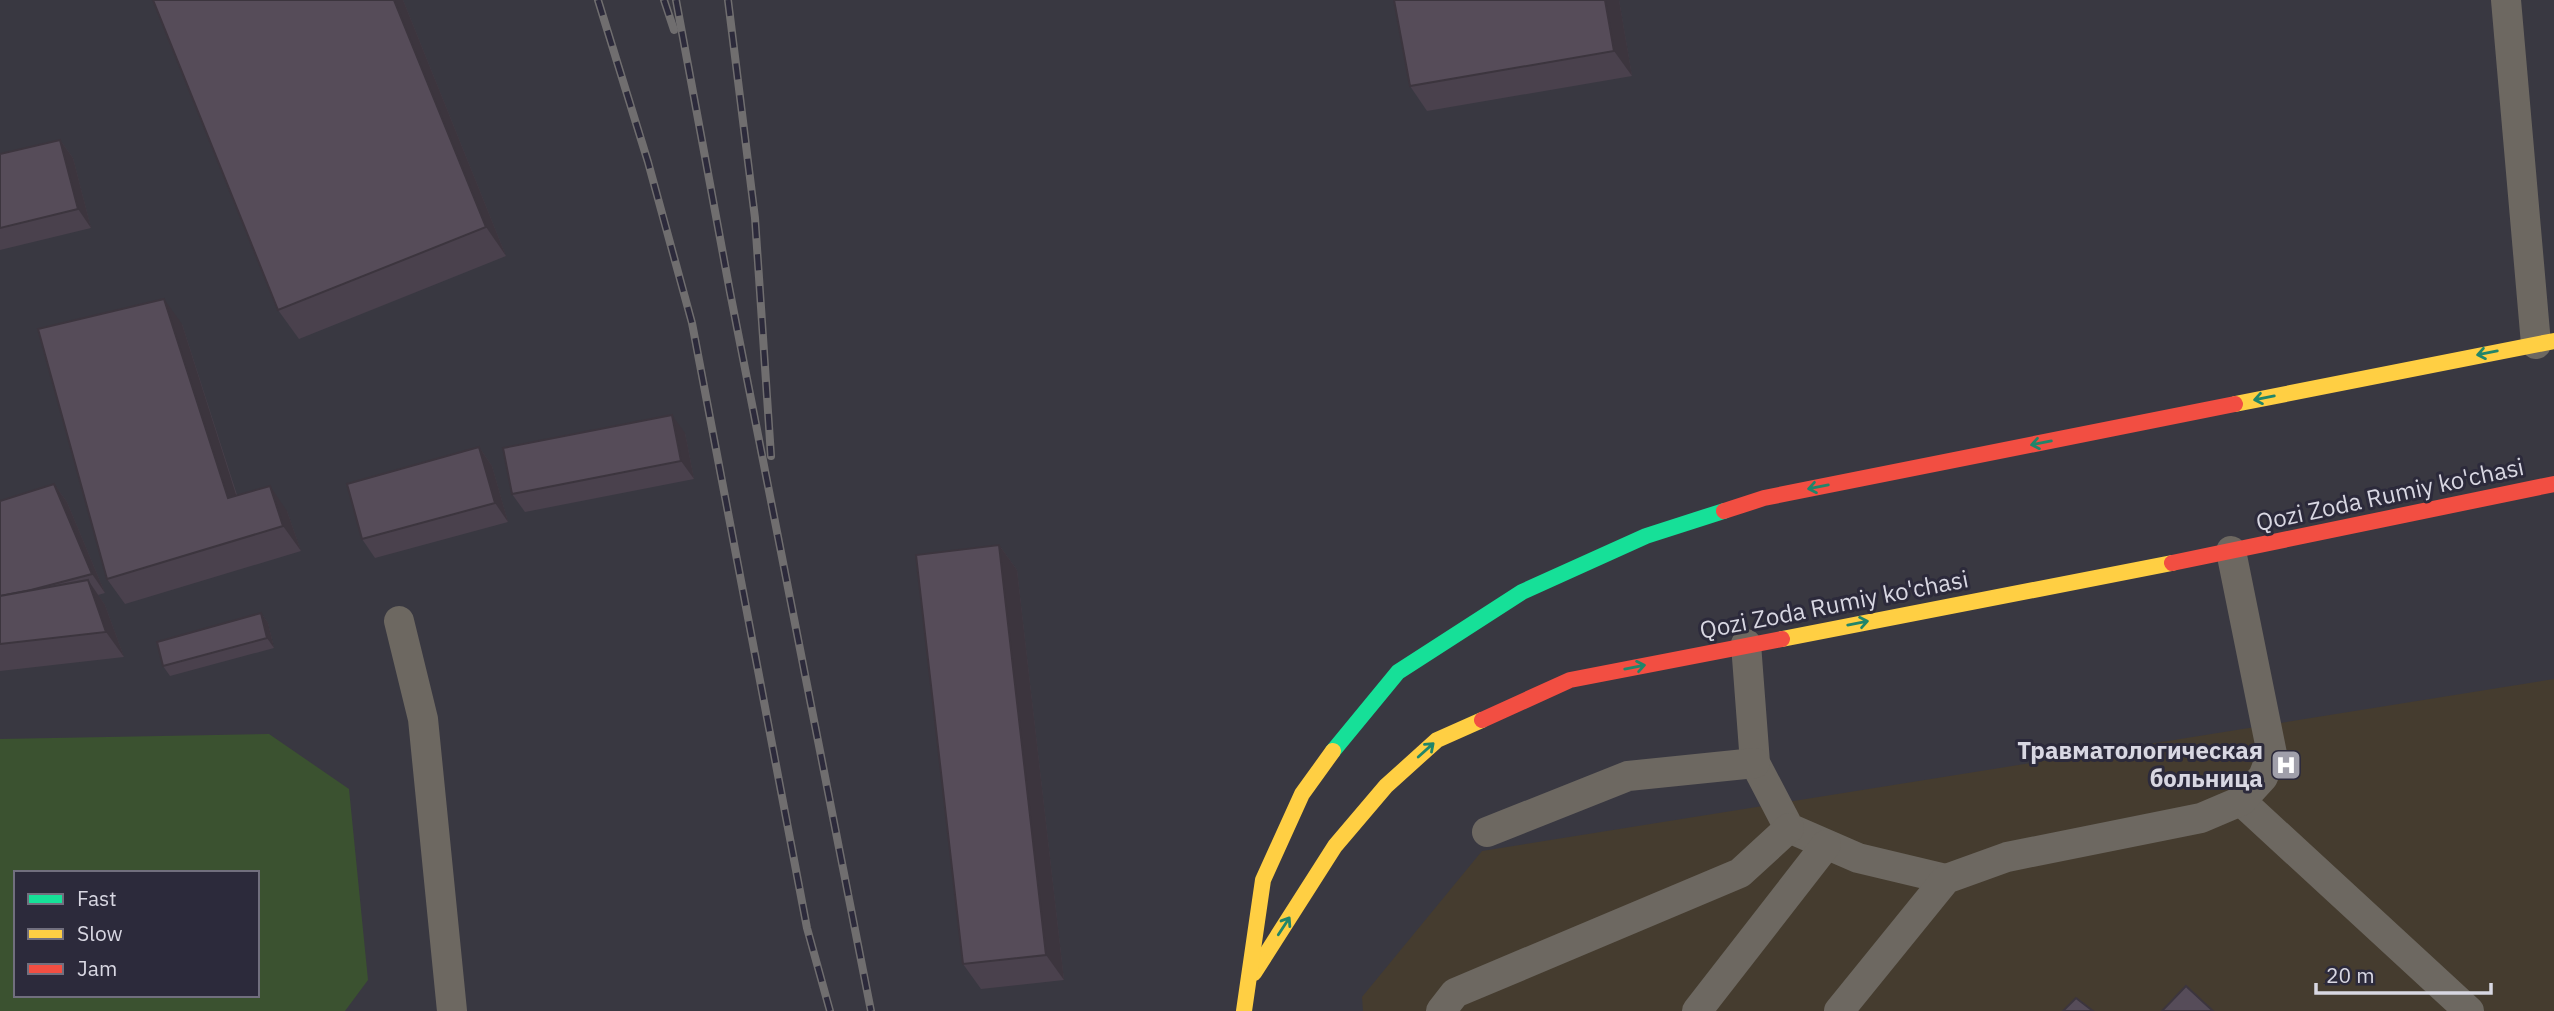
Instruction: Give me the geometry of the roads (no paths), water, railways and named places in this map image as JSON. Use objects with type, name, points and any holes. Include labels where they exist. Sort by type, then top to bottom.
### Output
[{"type":"street","points":[[1244,1011],[1263,880],[1302,794],[1348,730],[1398,672],[1522,592],[1646,536],[1764,498],[2545,342]]},
{"type":"street","name":"Qozi Zoda Rumiy ko'chasi","points":[[1247,984],[1335,846],[1386,786],[1437,740],[1570,680],[2231,551],[2554,484]]},
{"type":"lane","points":[[2506,0],[2545,342]]},
{"type":"lane","points":[[1839,1011],[1946,879],[2007,857],[2201,818],[2241,801],[2263,777],[2272,754],[2231,551]]},
{"type":"lane","points":[[399,621],[423,719],[452,1011]]},
{"type":"lane","points":[[1746,645],[1755,763],[1789,828],[1858,858],[1946,879]]},
{"type":"lane","points":[[1487,832],[1629,775],[1755,763]]},
{"type":"lane","points":[[2241,801],[2469,1011]]},
{"type":"lane","points":[[1441,1011],[1455,993],[1740,873],[1789,828]]},
{"type":"lane","points":[[1697,1011],[1826,845]]},
{"type":"railway","points":[[598,0],[648,162],[692,323],[807,928],[830,1011]]},
{"type":"railway","points":[[664,0],[674,30]]},
{"type":"railway","points":[[676,0],[730,292],[871,1011]]},
{"type":"railway","points":[[728,0],[755,218],[771,456]]},
{"type":"place","name":"Травматологическая больница","points":[[2286,765]]}]
